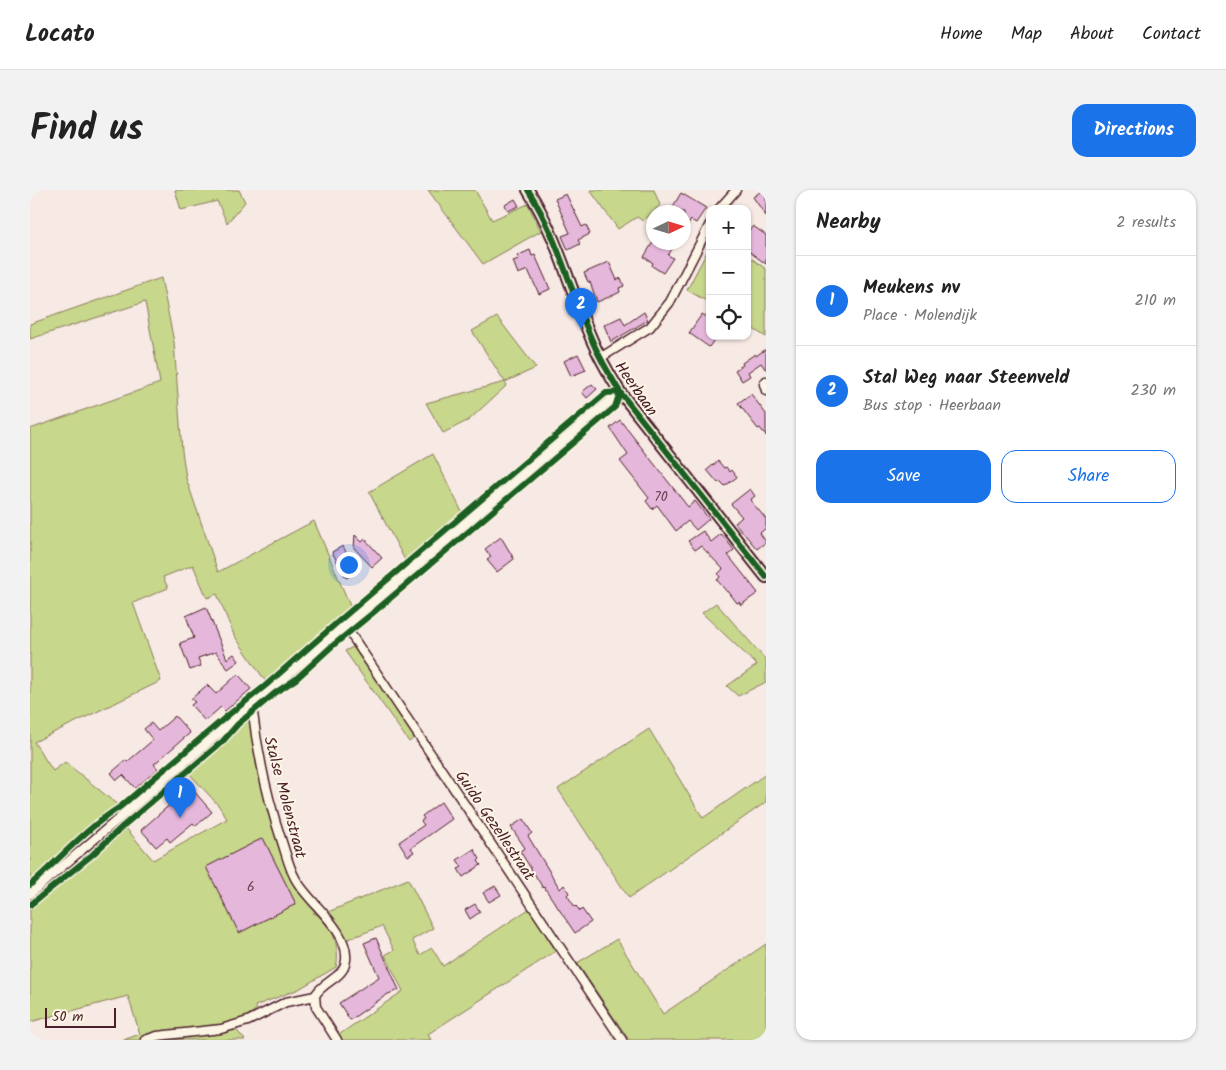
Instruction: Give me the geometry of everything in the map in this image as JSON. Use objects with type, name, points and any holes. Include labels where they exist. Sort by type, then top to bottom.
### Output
[{"type":"street","name":"Heerbaan","points":[[528,190],[558,250],[600,358],[620,392],[766,577]]},
{"type":"street","points":[[723,205],[736,190]]},
{"type":"street","points":[[600,358],[650,326],[670,302],[706,232]]},
{"type":"street","points":[[766,381],[764,384],[766,391]]},
{"type":"street","points":[[30,894],[620,392]]},
{"type":"street","name":"Guido Gezellestraat","points":[[346,627],[622,1040]]},
{"type":"street","name":"Stalse Molenstraat","points":[[252,705],[260,765],[272,809],[295,877],[307,896],[331,922],[340,937],[346,953],[346,962],[340,974],[321,987],[315,996]]},
{"type":"street","points":[[145,1040],[157,1036],[221,1030],[286,1002],[315,996],[316,1007],[337,1040]]},
{"type":"green space","points":[[175,190],[239,190],[245,202],[227,223],[217,201],[181,210]]},
{"type":"green space","points":[[428,190],[475,190],[492,220],[528,204],[541,231],[483,264]]},
{"type":"green space","points":[[590,190],[654,190],[660,205],[646,205],[646,218],[643,221],[637,217],[618,229]]},
{"type":"green space","points":[[706,254],[706,301],[687,290]]},
{"type":"green space","points":[[751,258],[766,269],[766,337],[751,328]]},
{"type":"green space","points":[[161,278],[174,342],[182,451],[186,478],[218,572],[314,521],[351,608],[266,682],[234,635],[217,594],[207,598],[193,565],[163,577],[168,588],[133,603],[161,681],[34,742],[53,771],[65,762],[119,806],[100,820],[30,882],[30,429],[160,383],[145,302],[30,339],[30,324]]},
{"type":"green space","points":[[497,317],[536,368],[505,382],[472,331]]},
{"type":"green space","points":[[505,382],[507,385],[469,420],[443,433],[426,403]]},
{"type":"green space","points":[[433,454],[463,514],[406,562],[369,492]]},
{"type":"green space","points":[[716,603],[766,660],[766,682],[738,696],[727,686],[757,665],[702,613]]},
{"type":"green space","points":[[353,647],[415,737],[409,742],[345,651]]},
{"type":"green space","points":[[248,718],[251,722],[256,762],[287,867],[316,911],[313,913],[325,921],[334,936],[337,952],[336,967],[299,989],[255,1006],[257,1009],[233,1026],[245,1040],[123,1040],[140,1034],[128,996],[30,1022],[30,907],[84,865],[125,827],[153,860],[227,819],[219,806],[189,773]]},
{"type":"green space","points":[[649,729],[703,818],[766,774],[766,802],[629,898],[558,789]]},
{"type":"green space","points":[[408,879],[433,928],[412,940],[420,955],[432,948],[443,966],[529,909],[556,951],[428,1034],[431,1040],[339,1040],[337,1036],[403,991],[385,955],[394,950],[382,926],[346,940],[340,927],[328,912]]},
{"type":"green space","points":[[617,939],[663,1014],[766,944],[766,1040],[629,1040],[577,963]]},
{"type":"building","points":[[766,190],[766,216],[753,197]]},
{"type":"building","points":[[681,193],[706,208],[696,223],[691,220],[691,205],[674,205]]},
{"type":"building","points":[[566,194],[582,227],[586,225],[590,234],[578,240],[580,244],[568,250],[562,236],[570,233],[555,199]]},
{"type":"building","points":[[515,199],[519,206],[508,211],[505,205]]},
{"type":"building","points":[[753,226],[766,235],[766,264],[751,253],[751,228]]},
{"type":"building","points":[[530,250],[532,256],[535,255],[550,289],[539,294],[528,270],[518,274],[513,261],[519,259],[517,256]]},
{"type":"building","points":[[648,250],[671,250],[668,255],[673,258],[663,273],[652,266],[653,263],[644,257]]},
{"type":"building","points":[[609,262],[617,280],[621,278],[624,286],[619,288],[620,292],[597,302],[590,282],[588,282],[584,273]]},
{"type":"building","points":[[644,312],[648,320],[611,342],[604,325],[621,317],[625,325]]},
{"type":"building","points":[[702,314],[706,316],[706,340],[714,340],[709,347],[689,333]]},
{"type":"building","points":[[766,349],[766,370],[761,363],[748,372],[750,376],[742,381],[735,370],[755,354],[756,356]]},
{"type":"building","points":[[578,354],[586,370],[571,376],[564,361]]},
{"type":"building","points":[[592,384],[597,389],[587,398],[582,392]]},
{"type":"building","points":[[751,394],[766,414],[766,436],[760,428],[758,429],[738,403]]},
{"type":"building","points":[[620,420],[688,507],[695,501],[709,519],[696,530],[688,521],[676,531],[657,505],[652,509],[646,501],[649,498],[620,461],[628,455],[610,428]]},
{"type":"building","points":[[718,461],[730,472],[732,470],[737,477],[725,486],[720,481],[718,483],[707,470]]},
{"type":"building","points":[[750,489],[755,496],[750,500],[766,519],[766,528],[760,533],[766,542],[757,549],[735,523],[742,517],[731,504]]},
{"type":"building","points":[[703,531],[711,542],[721,534],[734,550],[728,555],[758,593],[741,605],[739,602],[737,603],[717,580],[720,577],[718,574],[723,569],[701,546],[695,550],[688,541]]},
{"type":"building","points":[[355,535],[362,542],[365,539],[382,558],[372,567],[354,548]]},
{"type":"building","points":[[501,537],[514,559],[497,572],[487,560],[491,557],[485,549]]},
{"type":"building","points":[[343,546],[356,573],[346,578],[332,552]]},
{"type":"building","points":[[206,607],[227,659],[234,654],[239,661],[228,669],[216,652],[198,658],[201,666],[190,670],[180,643],[194,638],[186,616]]},
{"type":"building","points":[[238,674],[251,689],[225,711],[221,707],[205,721],[191,705],[195,702],[191,699],[207,685],[216,694]]},
{"type":"building","points":[[175,716],[190,733],[154,764],[158,769],[135,788],[123,775],[117,780],[111,773],[153,740],[144,729],[151,723],[158,731]]},
{"type":"building","points":[[193,790],[212,812],[196,826],[193,823],[170,842],[167,838],[156,847],[141,830],[174,801],[177,804]]},
{"type":"building","points":[[441,802],[452,819],[411,848],[414,852],[408,856],[399,842],[424,825],[421,821],[424,819],[422,816]]},
{"type":"building","points":[[523,819],[532,833],[528,836],[560,889],[564,885],[569,893],[567,895],[575,907],[580,911],[582,909],[591,922],[575,933],[543,888],[520,851],[525,848],[511,827]]},
{"type":"building","points":[[263,838],[296,904],[239,933],[206,867]]},
{"type":"building","points":[[474,849],[481,865],[463,877],[458,869],[462,867],[457,860]]},
{"type":"building","points":[[495,886],[501,895],[489,902],[483,893]]},
{"type":"building","points":[[475,904],[480,912],[470,919],[465,910]]},
{"type":"building","points":[[376,938],[399,990],[388,994],[350,1020],[339,1003],[379,977],[364,943]]},
{"type":"cycle path","points":[[528,190],[547,225],[594,345],[620,392],[766,577]]},
{"type":"cycle path","points":[[30,885],[84,834],[120,807],[265,686],[606,393],[620,392]]},
{"type":"cycle path","points":[[30,905],[92,855],[123,826],[223,741],[238,724],[275,693],[296,679],[331,647],[615,407],[620,392]]},
{"type":"place","name":"Stal Weg naar Steenveld","points":[[581,329]]},
{"type":"place","name":"Meukens nv","points":[[180,818]]}]
